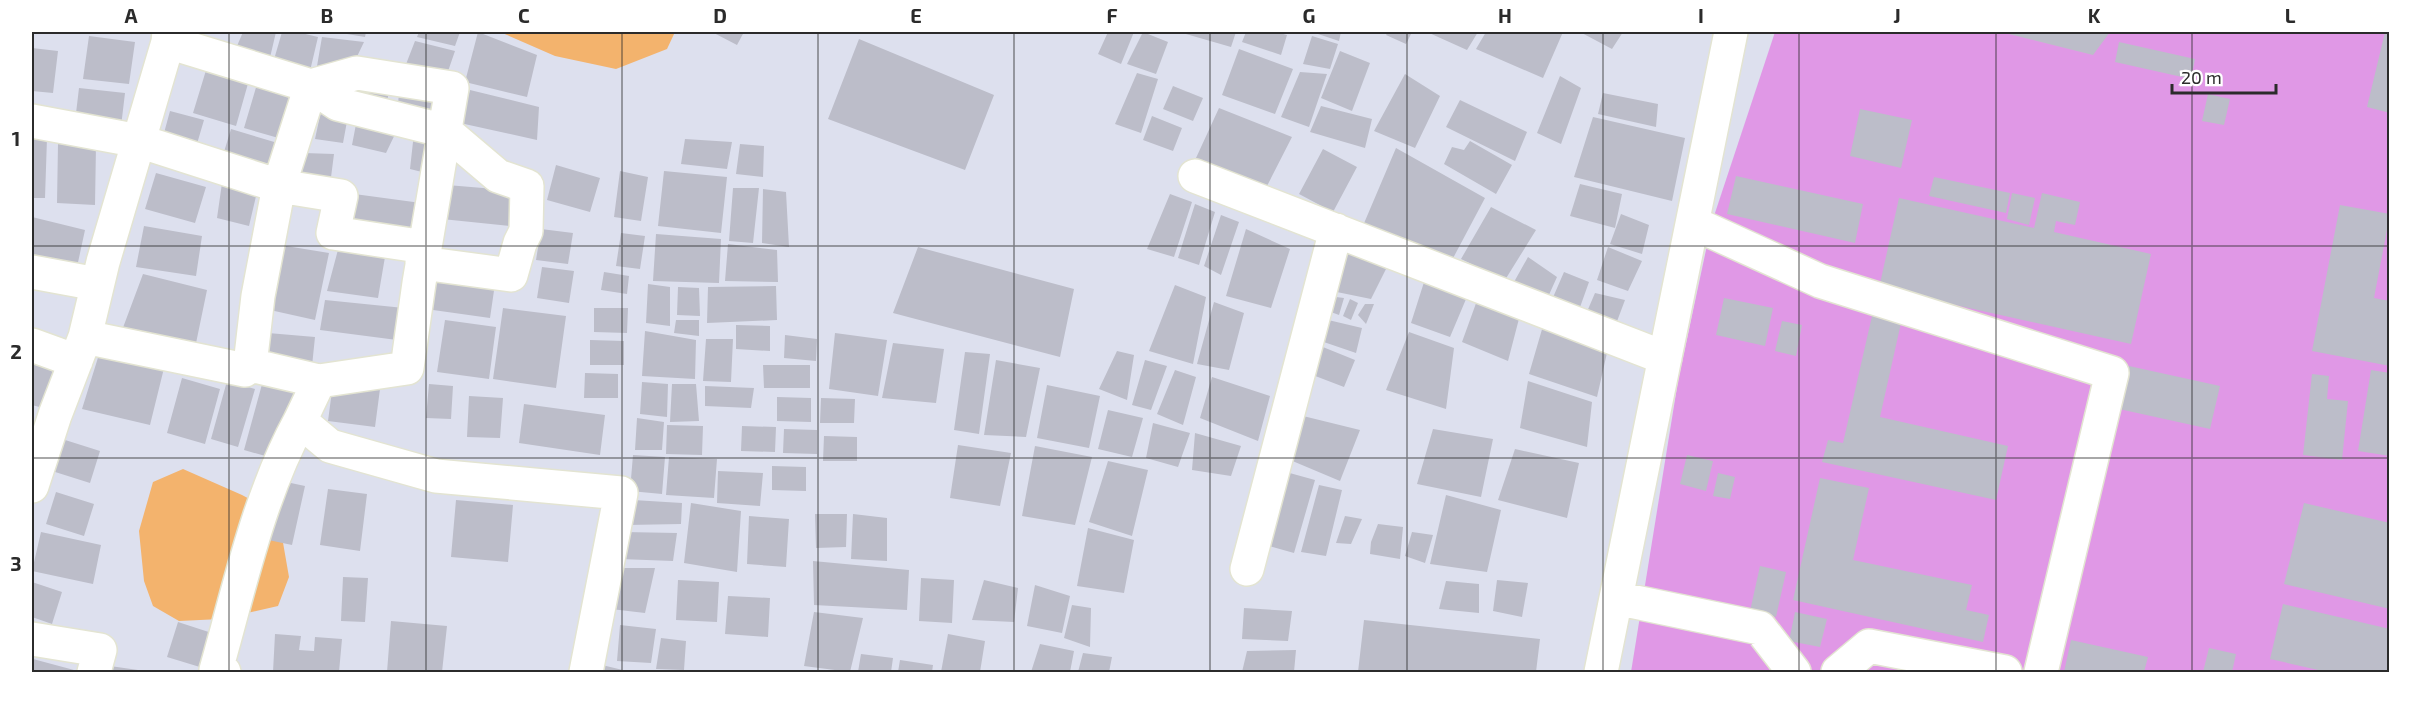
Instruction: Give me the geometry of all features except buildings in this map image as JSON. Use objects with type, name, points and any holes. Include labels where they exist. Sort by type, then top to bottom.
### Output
[{"type":"street","points":[[1601,672],[1731,32]]},
{"type":"street","points":[[32,121],[139,141],[279,186],[341,196],[333,233],[511,275],[520,243],[526,231],[527,186],[498,176],[445,131],[338,104],[311,86],[168,37],[139,141],[80,349],[32,486]]},
{"type":"street","points":[[250,365],[319,381],[407,368],[423,255],[452,88],[357,73],[311,86]]},
{"type":"street","points":[[32,345],[245,370],[250,365],[258,296],[279,186],[311,86]]},
{"type":"street","points":[[1195,176],[1665,358]]},
{"type":"street","points":[[1693,223],[1820,281],[2112,373],[2041,672]]},
{"type":"street","points":[[1247,569],[1336,230]]},
{"type":"street","points":[[32,272],[98,284]]},
{"type":"street","points":[[224,672],[216,670],[250,549],[280,459],[319,381]]},
{"type":"street","points":[[300,421],[330,446],[436,476],[621,493],[586,672]]},
{"type":"street","points":[[1616,598],[1760,628],[1794,672]]},
{"type":"street","points":[[32,639],[100,650],[94,672]]},
{"type":"street","points":[[1838,672],[1869,646],[2005,672]]},
{"type":"shaded area","points":[[500,32],[675,32],[667,49],[616,69],[555,56]]},
{"type":"shaded area","points":[[1775,32],[2389,32],[2389,672],[1631,672],[1678,381],[1712,222]]},
{"type":"shaded area","points":[[183,469],[278,514],[289,577],[278,606],[221,619],[179,621],[153,606],[144,581],[139,531],[153,482]]}]
